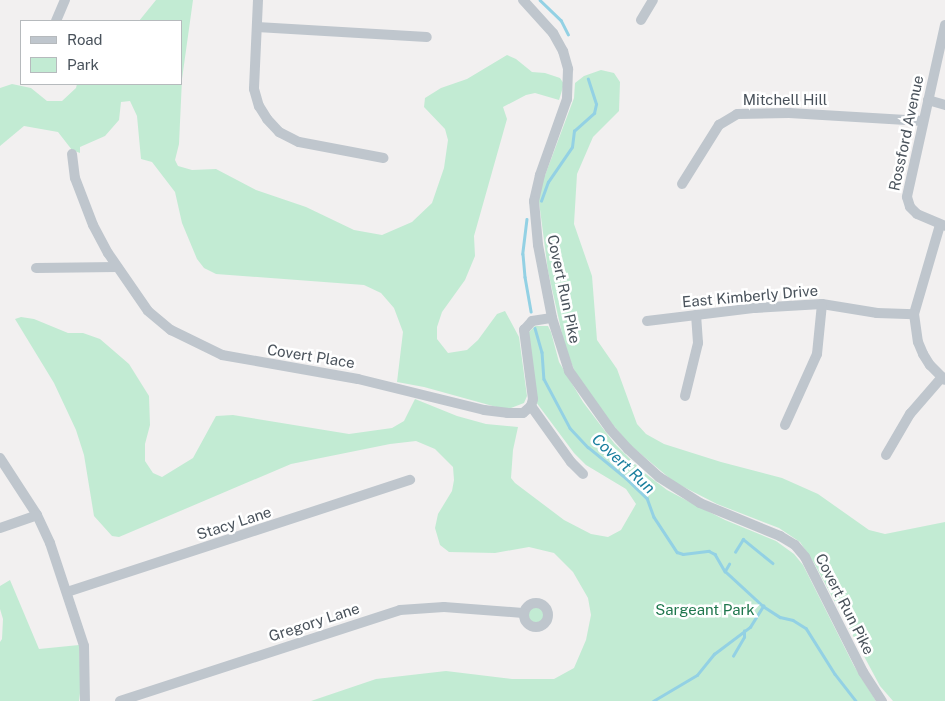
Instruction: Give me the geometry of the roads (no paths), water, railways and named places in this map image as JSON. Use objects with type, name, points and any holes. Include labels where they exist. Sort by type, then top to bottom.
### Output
[{"type":"street","points":[[56,20],[65,0]]},
{"type":"street","points":[[258,0],[254,89],[259,106],[273,126],[288,138],[306,145],[384,158]]},
{"type":"street","name":"Covert Run Pike","points":[[523,0],[553,33],[563,52],[568,69],[567,99],[540,175],[534,201],[538,244],[552,318],[569,371],[594,409],[628,449],[659,477],[700,504],[780,536],[805,557],[863,672],[882,701]]},
{"type":"street","points":[[641,20],[653,0]]},
{"type":"street","name":"Rossford Avenue","points":[[943,226],[913,211],[907,197],[945,26]]},
{"type":"street","points":[[257,27],[428,36]]},
{"type":"street","points":[[928,100],[945,105]]},
{"type":"street","name":"Mitchell Hill","points":[[682,184],[720,125],[737,114],[754,112],[790,113],[923,121]]},
{"type":"street","name":"Covert Place","points":[[72,154],[82,199],[93,225],[117,266],[154,317],[180,335],[222,356],[358,379],[484,410],[522,413],[531,406]]},
{"type":"street","points":[[886,455],[910,414],[944,379],[923,354],[918,342],[914,314],[943,226]]},
{"type":"street","points":[[36,268],[117,266]]},
{"type":"street","points":[[785,425],[817,354],[822,304]]},
{"type":"street","name":"East Kimberly Drive","points":[[647,321],[822,304],[876,313],[914,314]]},
{"type":"street","points":[[685,396],[698,343],[696,315]]},
{"type":"street","points":[[552,318],[532,321],[524,330],[532,390],[531,406],[571,462],[583,474]]},
{"type":"street","points":[[0,458],[37,515],[50,543],[84,646],[85,701]]},
{"type":"street","name":"Stacy Lane","points":[[67,592],[410,480]]},
{"type":"street","points":[[0,528],[37,515]]},
{"type":"street","name":"Gregory Lane","points":[[120,701],[400,610],[444,607],[523,613]]},
{"type":"waterway","name":"Covert Run","points":[[540,0],[561,20],[568,34]]},
{"type":"waterway","name":"Covert Run","points":[[541,201],[548,182],[572,147],[574,131],[594,113],[596,104],[588,79]]},
{"type":"waterway","name":"Covert Run","points":[[527,219],[523,254],[531,311]]},
{"type":"waterway","name":"Covert Run","points":[[535,328],[542,352],[544,379],[570,428],[588,447],[647,498],[654,517],[677,552],[683,554],[709,551],[715,554],[725,571],[763,606],[780,617],[793,620],[806,628],[835,674],[856,701]]},
{"type":"waterway","points":[[735,552],[743,539],[773,563]]},
{"type":"waterway","name":"Covert Run","points":[[725,571],[729,564]]},
{"type":"waterway","points":[[653,701],[697,675],[714,654],[750,627],[763,606]]},
{"type":"waterway","points":[[733,656],[744,637],[744,631]]},
{"type":"park label","name":"Sargeant Park","points":[[705,610]]}]
